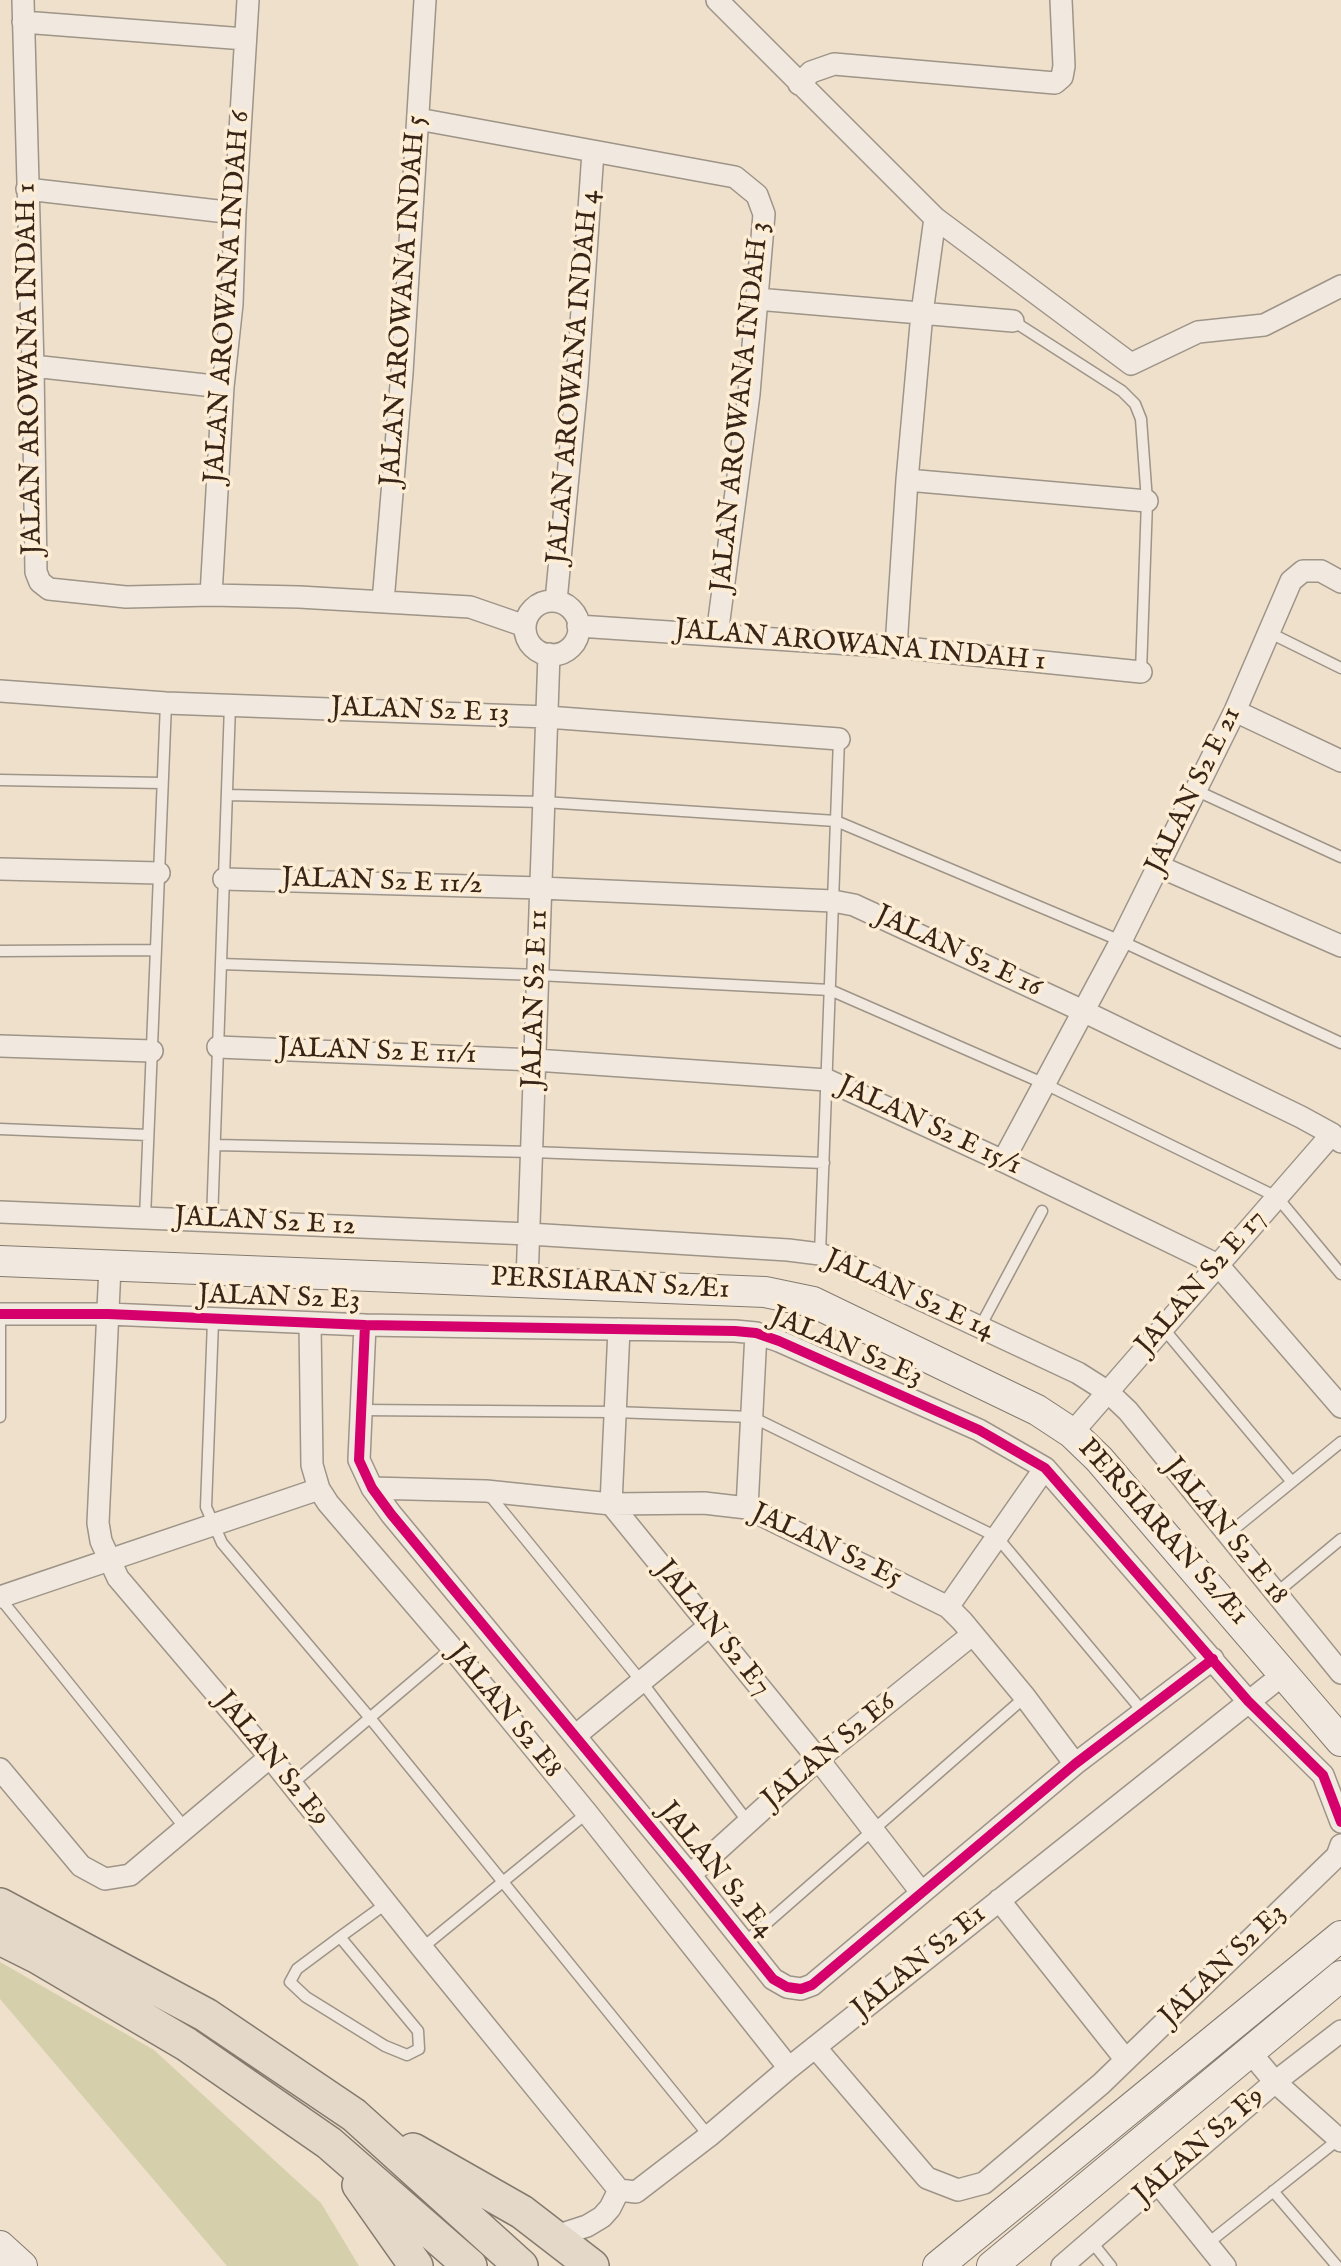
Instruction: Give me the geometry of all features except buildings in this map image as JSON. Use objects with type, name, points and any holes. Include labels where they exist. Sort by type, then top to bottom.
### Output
[{"type":"main road","points":[[0,1905],[206,2015],[354,2115],[522,2212],[592,2266]]},
{"type":"main road","points":[[0,1938],[37,1956],[186,2044],[329,2143],[470,2266]]},
{"type":"main road","points":[[354,2115],[522,2266]]},
{"type":"main road","points":[[329,2143],[416,2266]]},
{"type":"street","name":"JALAN AROWANA INDAH 1","points":[[23,0],[36,572],[40,582],[49,589],[127,597],[211,595],[470,607],[525,626]]},
{"type":"street","name":"JALAN AROWANA INDAH 6","points":[[211,595],[223,387],[232,304],[248,0]]},
{"type":"street","name":"JALAN AROWANA INDAH 5","points":[[383,602],[402,373],[425,0]]},
{"type":"street","points":[[717,0],[935,218],[1131,364],[1198,331],[1264,325],[1341,286]]},
{"type":"street","points":[[799,84],[811,72],[834,64],[1055,83],[1062,77],[1064,66],[1061,0]]},
{"type":"street","points":[[23,22],[245,39]]},
{"type":"street","name":"JALAN AROWANA INDAH 3","points":[[418,119],[735,177],[757,195],[764,215],[749,394],[717,635]]},
{"type":"street","name":"JALAN AROWANA INDAH 4","points":[[556,601],[578,382],[593,152]]},
{"type":"street","points":[[27,189],[235,213]]},
{"type":"street","points":[[896,647],[922,313],[935,218]]},
{"type":"street","points":[[757,299],[1013,321]]},
{"type":"street","points":[[33,366],[223,387]]},
{"type":"street","points":[[907,480],[1147,501]]},
{"type":"street","name":"JALAN S2 E 21","points":[[1003,1161],[1121,941],[1235,711],[1290,582],[1303,571],[1321,571],[1341,582]]},
{"type":"street","points":[[556,601],[572,610],[578,626],[574,642],[568,649],[549,654],[529,643],[525,626],[532,609],[539,604],[556,601]]},
{"type":"street","name":"JALAN AROWANA INDAH 1","points":[[578,626],[896,647],[1142,672]]},
{"type":"street","name":"JALAN S2 E 11","points":[[527,1281],[549,654]]},
{"type":"street","name":"JALAN S2 E 13","points":[[0,691],[166,703],[547,716],[839,739]]},
{"type":"street","points":[[1235,711],[1341,761]]},
{"type":"street","points":[[1158,866],[1341,946]]},
{"type":"street","points":[[0,869],[159,873]]},
{"type":"street","name":"JALAN S2 E 11/2","points":[[224,879],[541,888]]},
{"type":"street","name":"JALAN S2 E 16","points":[[541,888],[833,901],[854,905],[1083,1011],[1338,1134]]},
{"type":"street","points":[[0,1046],[152,1051]]},
{"type":"street","name":"JALAN S2 E 11/1","points":[[218,1047],[535,1060]]},
{"type":"street","name":"JALAN S2 E 15/1","points":[[535,1060],[827,1080],[1218,1265]]},
{"type":"street","name":"JALAN S2 E 17","points":[[1072,1433],[1277,1198],[1338,1134]]},
{"type":"street","name":"JALAN S2 E 12","points":[[0,1212],[529,1234]]},
{"type":"street","name":"JALAN S2 E 14","points":[[529,1234],[820,1254],[1078,1373],[1108,1392]]},
{"type":"street","name":"PERSIARAN S2/E1","points":[[0,1261],[765,1292],[813,1302],[1037,1410],[1072,1433],[1098,1459],[1285,1673],[1341,1741]]},
{"type":"street","points":[[1218,1265],[1341,1407]]},
{"type":"street","name":"JALAN S2 E9","points":[[110,1267],[99,1523],[101,1541],[118,1578],[270,1757],[619,2190]]},
{"type":"street","name":"JALAN S2 E3","points":[[0,1314],[108,1314],[310,1324],[756,1333],[779,1341],[979,1430],[1045,1468],[1248,1701],[1324,1775],[1341,1822]]},
{"type":"street","name":"JALAN S2 E8","points":[[310,1324],[312,1465],[319,1489],[328,1503],[452,1648],[587,1813],[789,2068]]},
{"type":"street","name":"JALAN S2 E4","points":[[365,1325],[359,1460],[372,1488],[773,1979],[787,1987],[801,1989],[812,1984],[1075,1764],[1213,1659]]},
{"type":"street","points":[[611,1504],[619,1329]]},
{"type":"street","points":[[747,1508],[756,1333]]},
{"type":"street","name":"JALAN S2 E 18","points":[[1108,1392],[1128,1411],[1341,1673]]},
{"type":"street","points":[[948,1607],[1045,1468]]},
{"type":"street","name":"JALAN S2 E5","points":[[372,1488],[486,1491],[611,1504],[704,1503],[747,1508],[948,1607],[1025,1697],[1075,1764]]},
{"type":"street","points":[[0,1598],[319,1489]]},
{"type":"street","name":"JALAN S2 E7","points":[[611,1504],[708,1627],[818,1759],[921,1892]]},
{"type":"street","points":[[575,1736],[708,1627]]},
{"type":"street","name":"JALAN S2 E6","points":[[690,1875],[818,1759],[973,1633]]},
{"type":"street","name":"JALAN S2 E1","points":[[619,2190],[636,2192],[709,2136],[815,2047],[1285,1673]]},
{"type":"street","points":[[0,1769],[81,1866],[105,1879],[130,1875],[270,1757]]},
{"type":"street","name":"JALAN S2 E3","points":[[815,2047],[928,2178],[958,2190],[984,2183],[1101,2084],[1337,1856],[1341,1845]]},
{"type":"street","points":[[999,1900],[1126,2060]]},
{"type":"street","points":[[951,2262],[1127,2112],[1341,1936]]},
{"type":"street","points":[[992,2266],[1341,1976]]},
{"type":"street","name":"JALAN S2 F9","points":[[1062,2266],[1275,2082],[1341,2031]]},
{"type":"street","points":[[1250,2052],[1275,2082],[1340,2140]]},
{"type":"street","points":[[1101,2084],[1127,2112]]},
{"type":"street","points":[[1158,2183],[1225,2266]]},
{"type":"street","points":[[553,2236],[587,2226],[602,2217],[619,2190]]},
{"type":"street","points":[[0,2246],[22,2266]]},
{"type":"lane","points":[[1013,321],[1122,391],[1135,404],[1141,419],[1147,501],[1142,672]]},
{"type":"lane","points":[[1268,632],[1341,668]]},
{"type":"lane","points":[[145,1218],[166,703]]},
{"type":"lane","points":[[212,1221],[230,705]]},
{"type":"lane","points":[[820,1254],[839,739]]},
{"type":"lane","points":[[0,780],[162,783]]},
{"type":"lane","points":[[1195,789],[1341,857]]},
{"type":"lane","points":[[227,795],[544,802],[836,821],[1121,941],[1341,1043]]},
{"type":"lane","points":[[0,951],[156,950]]},
{"type":"lane","points":[[221,964],[538,975],[830,990],[1045,1084],[1277,1198],[1341,1274]]},
{"type":"lane","points":[[0,1129],[148,1135]]},
{"type":"lane","points":[[215,1145],[532,1152],[824,1163]]},
{"type":"lane","points":[[980,1327],[1042,1211]]},
{"type":"lane","points":[[0,1314],[0,1417]]},
{"type":"lane","points":[[212,1321],[206,1507],[222,1544],[370,1718],[709,2136]]},
{"type":"lane","points":[[1163,1328],[1292,1482]]},
{"type":"lane","points":[[360,1410],[614,1412],[752,1417],[997,1537],[1144,1713]]},
{"type":"lane","points":[[1228,1534],[1341,1442]]},
{"type":"lane","points":[[486,1491],[641,1681],[748,1822]]},
{"type":"lane","points":[[1275,1594],[1340,1542]]},
{"type":"lane","points":[[0,1598],[185,1828]]},
{"type":"lane","points":[[292,1784],[452,1648]]},
{"type":"lane","points":[[744,1943],[872,1828],[1025,1697]]},
{"type":"lane","points":[[422,1948],[587,1813]]},
{"type":"lane","points":[[340,1937],[418,2031],[419,2049],[407,2055],[384,2046],[306,1997],[290,1982],[297,1969],[340,1937],[387,1903]]},
{"type":"lane","points":[[1207,2244],[1340,2140]]},
{"type":"lane","points":[[1273,2191],[1337,2266]]},
{"type":"lane","points":[[1091,2241],[1111,2266]]},
{"type":"shaded area","points":[[0,1962],[154,2050],[321,2203],[359,2266],[227,2266],[0,1999]]},
{"type":"cycle path","points":[[0,1314],[108,1314],[365,1325],[735,1331],[756,1333],[779,1341],[979,1430],[1045,1468],[1248,1701],[1323,1775],[1341,1822]]},
{"type":"cycle path","points":[[365,1325],[359,1460],[372,1488],[773,1979],[787,1987],[801,1989],[812,1985],[1075,1764],[1213,1659]]}]
